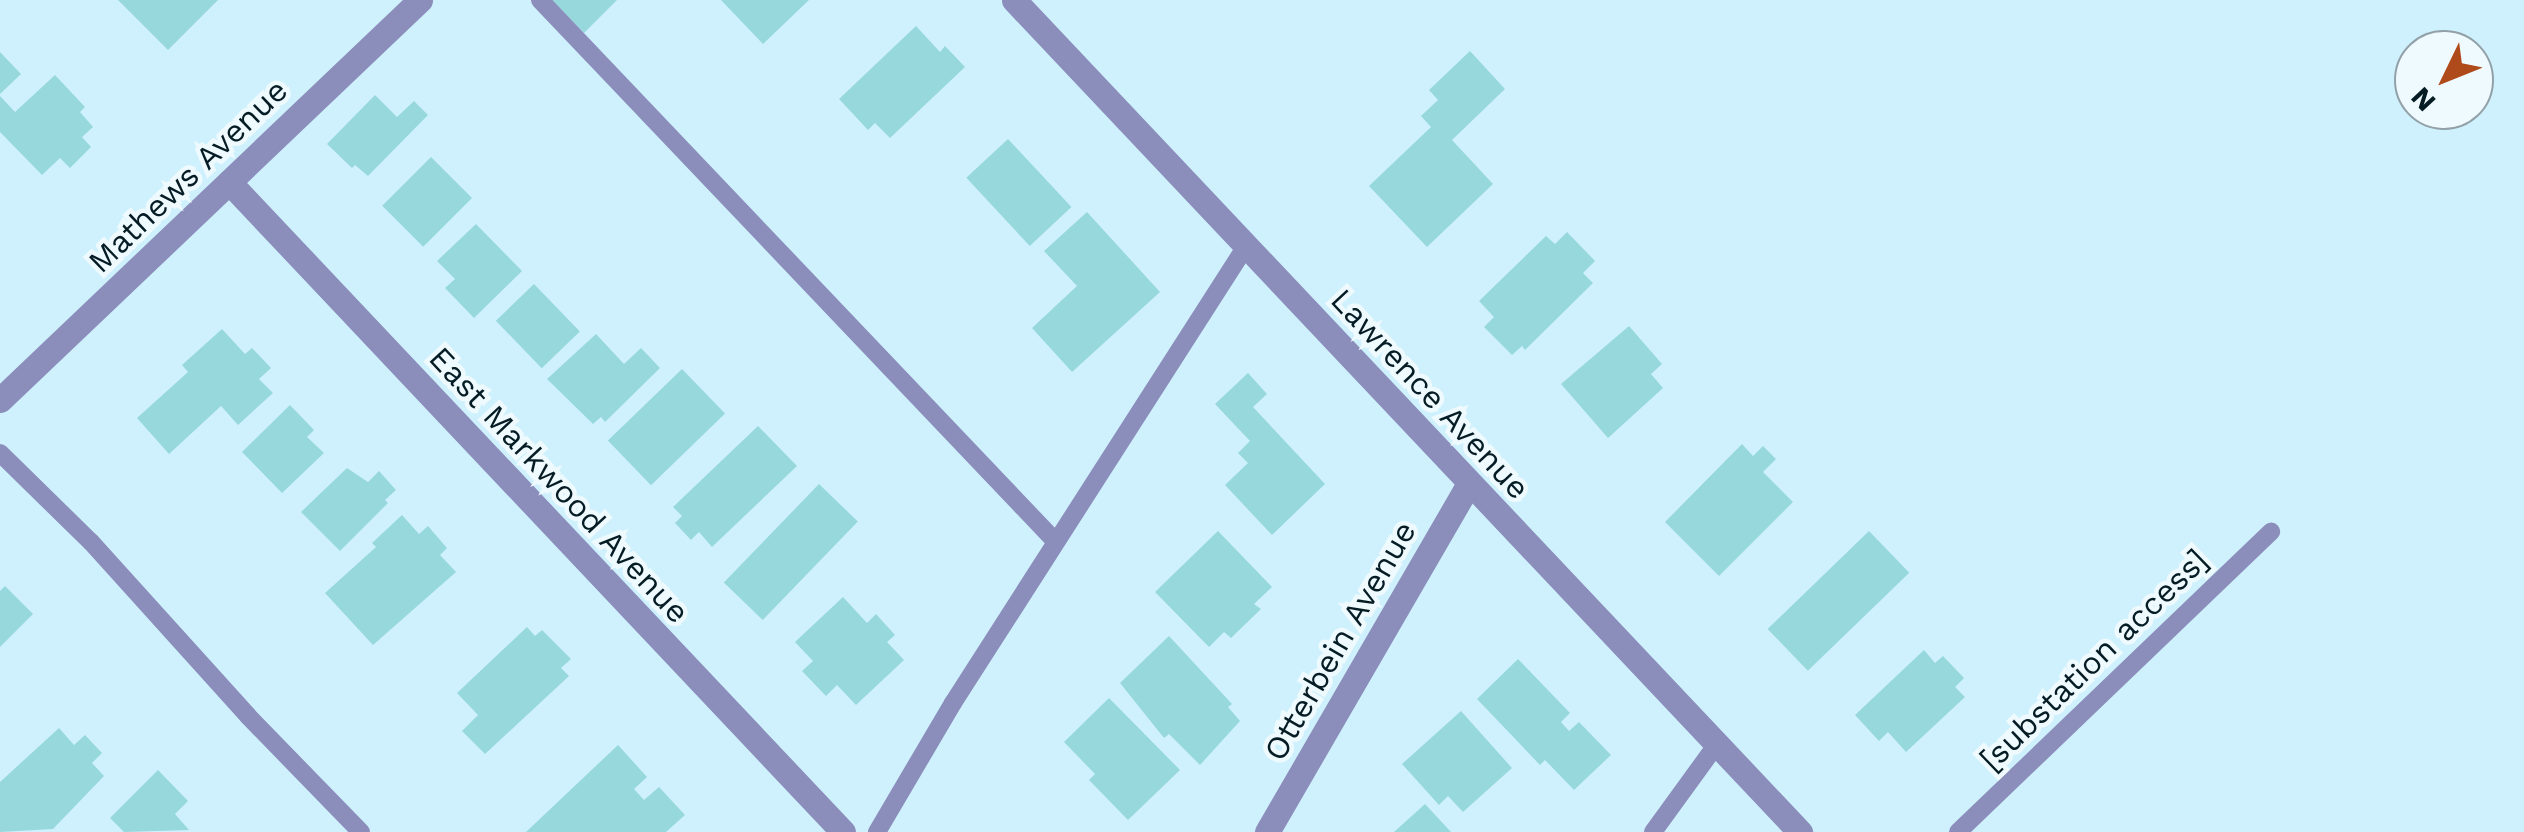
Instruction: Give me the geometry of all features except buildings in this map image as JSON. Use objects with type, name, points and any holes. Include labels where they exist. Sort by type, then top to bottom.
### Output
[{"type":"street","name":"Mathews Avenue","points":[[0,400],[420,0]]},
{"type":"street","name":"Lawrence Avenue","points":[[1014,0],[1800,832]]},
{"type":"street","name":"East Markwood Avenue","points":[[229,182],[843,832]]},
{"type":"street","name":"Otterbein Avenue","points":[[1267,832],[1469,483]]},
{"type":"lane","points":[[540,0],[1056,542]]},
{"type":"lane","points":[[878,832],[1056,542],[1246,246]]},
{"type":"lane","points":[[0,453],[91,542],[248,716],[362,832]]},
{"type":"lane","name":"[substation access]","points":[[1958,832],[2272,532]]},
{"type":"lane","points":[[1652,832],[1717,744]]}]
